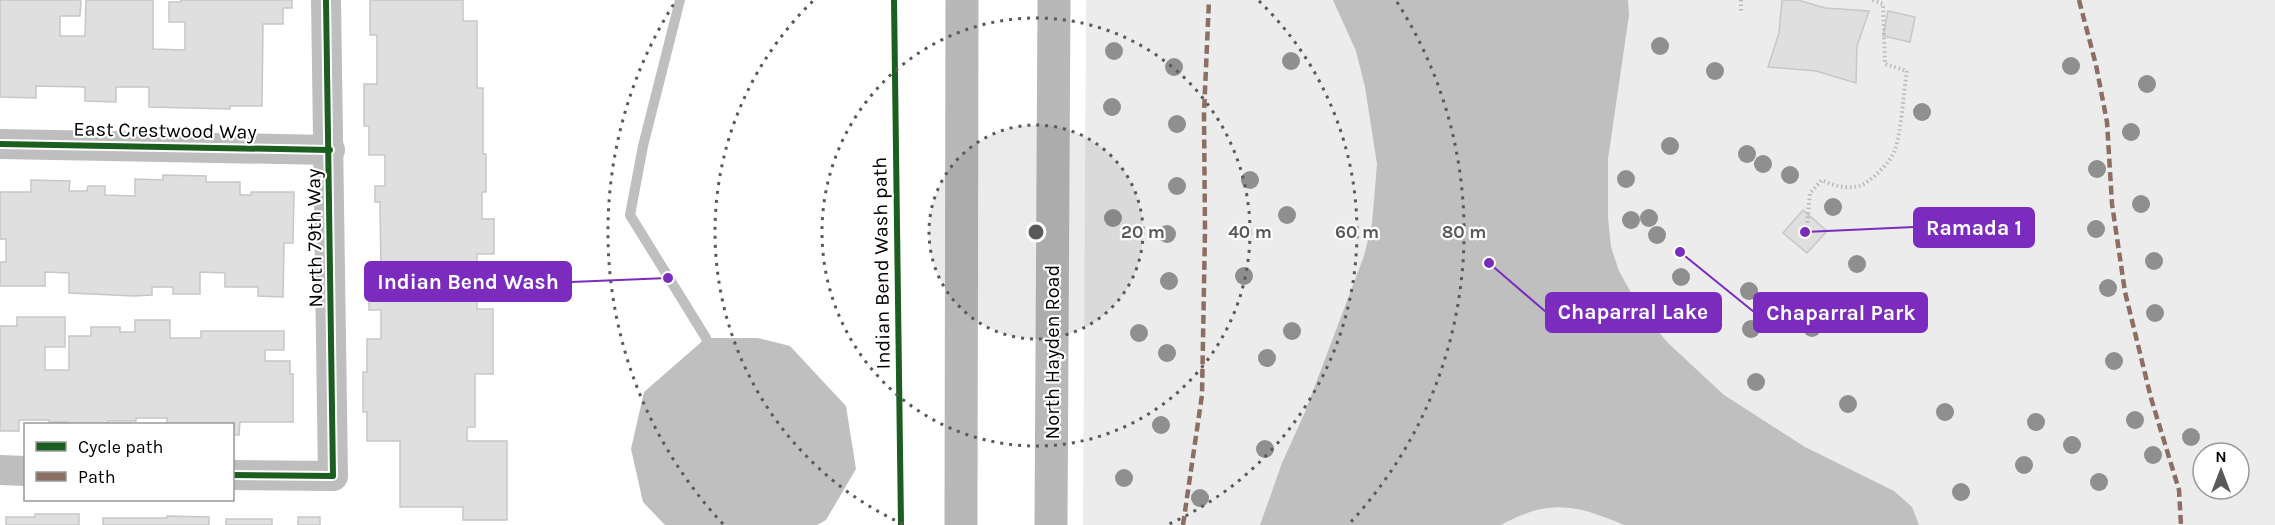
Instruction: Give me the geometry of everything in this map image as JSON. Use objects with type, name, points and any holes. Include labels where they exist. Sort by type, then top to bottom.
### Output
[{"type":"main road","points":[[961,525],[962,0]]},
{"type":"main road","name":"North Hayden Road","points":[[1051,525],[1054,0]]},
{"type":"street","name":"North 79th Way","points":[[234,475],[333,476],[327,0]]},
{"type":"street","name":"East Crestwood Way","points":[[0,144],[330,150]]},
{"type":"street","points":[[0,470],[24,471]]},
{"type":"path","points":[[1741,0],[1741,11]]},
{"type":"path","points":[[1806,236],[1810,194],[1822,180],[1838,186],[1860,186],[1881,170],[1895,152],[1907,71],[1885,64],[1883,4],[1872,0]]},
{"type":"shaded area","points":[[1086,0],[2275,0],[2275,525],[1083,525]]},
{"type":"shaded area","points":[[1333,0],[1628,0],[1629,15],[1608,159],[1608,218],[1611,247],[1619,271],[1639,307],[1667,342],[1724,395],[1805,447],[1894,491],[1912,507],[1919,525],[1624,525],[1586,511],[1561,507],[1536,510],[1501,525],[1260,525],[1282,463],[1305,412],[1364,256],[1372,224],[1377,164],[1365,87],[1356,51]]},
{"type":"shaded area","points":[[706,338],[758,338],[790,346],[846,406],[856,469],[826,520],[817,525],[665,525],[643,502],[631,449],[644,392]]},
{"type":"building","points":[[0,0],[81,0],[80,16],[60,16],[60,36],[85,36],[86,0],[153,0],[153,49],[185,50],[185,22],[169,22],[169,2],[181,2],[181,0],[292,0],[292,8],[283,8],[283,24],[263,24],[262,106],[230,106],[230,109],[149,107],[149,87],[116,87],[116,102],[85,101],[85,87],[36,86],[36,98],[0,97]]},
{"type":"building","points":[[370,0],[463,0],[463,21],[477,21],[477,88],[483,88],[483,154],[486,154],[486,192],[482,192],[482,219],[494,219],[494,254],[477,254],[477,309],[493,309],[493,374],[475,374],[475,427],[467,427],[467,441],[507,441],[507,520],[463,520],[463,507],[400,507],[400,441],[367,441],[367,412],[363,412],[363,372],[367,372],[367,339],[381,339],[381,310],[369,310],[369,271],[381,271],[380,202],[375,202],[375,186],[385,186],[385,155],[369,155],[369,126],[364,126],[364,84],[377,84],[377,35],[370,35]]},
{"type":"building","points":[[1782,0],[1798,0],[1825,8],[1869,11],[1857,46],[1856,83],[1816,71],[1768,67],[1779,33]]},
{"type":"building","points":[[1888,11],[1915,17],[1910,42],[1883,36]]},
{"type":"building","points":[[163,175],[206,176],[206,182],[240,182],[240,195],[251,195],[251,192],[294,192],[293,243],[284,243],[283,297],[258,296],[258,287],[225,287],[225,273],[200,272],[200,294],[173,294],[173,287],[152,287],[152,295],[69,293],[69,273],[45,272],[45,286],[0,286],[0,262],[6,262],[6,239],[0,239],[0,192],[31,192],[31,180],[70,181],[69,191],[87,191],[88,186],[105,186],[105,195],[135,196],[135,179],[163,180]]},
{"type":"building","points":[[1803,210],[1827,231],[1807,253],[1783,233]]},
{"type":"building","points":[[17,317],[65,317],[65,347],[45,347],[45,370],[69,370],[69,336],[91,336],[91,327],[120,327],[120,332],[135,332],[135,320],[170,320],[170,338],[201,338],[201,331],[284,331],[284,350],[265,350],[265,361],[290,361],[290,374],[293,374],[293,422],[240,422],[239,435],[234,435],[234,423],[167,423],[167,418],[136,418],[136,421],[108,421],[108,423],[19,420],[19,431],[0,431],[0,326],[17,326]]},
{"type":"building","points":[[35,514],[79,514],[79,525],[6,525],[6,517],[35,517]]},
{"type":"building","points":[[167,516],[209,517],[209,525],[103,525],[103,518],[167,518]]},
{"type":"building","points":[[298,517],[320,517],[320,525],[298,525]]},
{"type":"building","points":[[226,519],[272,519],[272,525],[226,525]]},
{"type":"waterway","points":[[680,0],[643,146],[630,215],[706,338],[708,350]]},
{"type":"marked path","points":[[1183,525],[1202,395],[1205,231],[1204,113],[1209,0]]},
{"type":"marked path","points":[[2079,0],[2096,65],[2107,122],[2112,204],[2125,292],[2151,398],[2179,490],[2181,525]]},
{"type":"cycle path","points":[[234,475],[333,476],[326,0]]},
{"type":"cycle path","name":"Indian Bend Wash path","points":[[894,0],[901,525]]},
{"type":"cycle path","points":[[0,144],[330,150]]},
{"type":"place","name":"Ramada 1","points":[[1805,232]]},
{"type":"place","name":"Chaparral Park","points":[[1680,252]]},
{"type":"place","name":"Chaparral Lake","points":[[1489,263]]},
{"type":"place","name":"Indian Bend Wash","points":[[668,278]]}]
